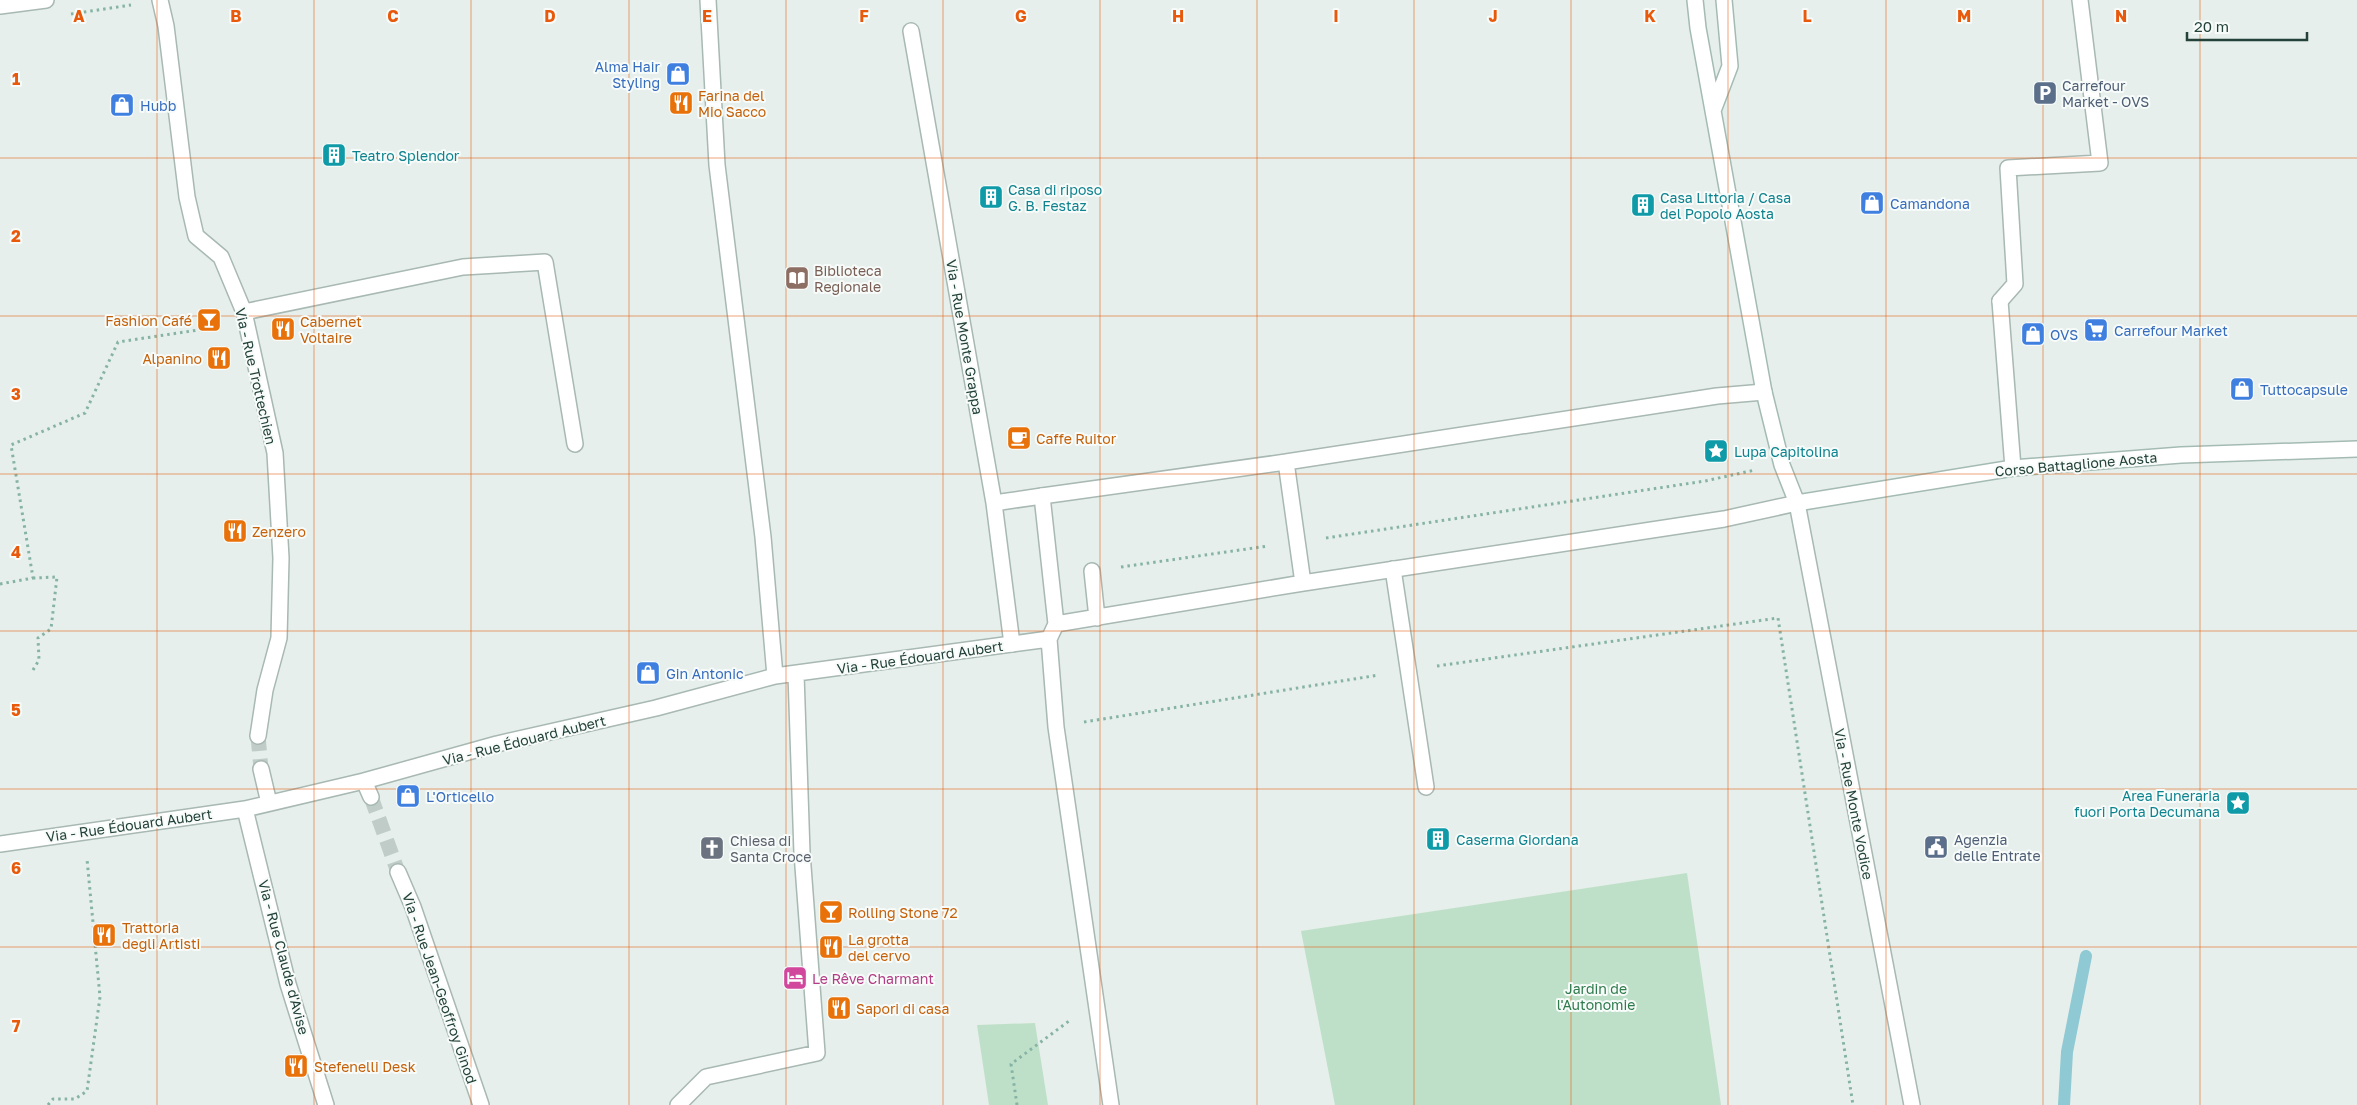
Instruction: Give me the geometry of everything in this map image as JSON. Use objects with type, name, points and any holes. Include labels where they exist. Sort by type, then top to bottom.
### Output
[{"type":"street","points":[[0,6],[46,0]]},
{"type":"street","name":"Via - Rue Trottechien","points":[[160,0],[166,26],[187,197],[196,236],[221,257],[244,317],[274,453],[282,558],[279,638],[265,690],[258,736]]},
{"type":"street","points":[[708,0],[717,165],[764,537],[775,676]]},
{"type":"street","name":"Via - Rue Monte Vodice","points":[[1695,0],[1698,28],[1764,392],[1782,464],[1797,503],[1912,1105]]},
{"type":"street","points":[[1714,109],[1730,66],[1724,0]]},
{"type":"street","points":[[2013,468],[2000,301],[2015,284],[2008,168],[2100,164],[2080,0]]},
{"type":"street","name":"Via - Rue Monte Grappa","points":[[911,32],[994,503],[1012,644]]},
{"type":"street","points":[[244,317],[463,267],[546,262],[575,444]]},
{"type":"street","points":[[994,503],[1286,462],[1717,396],[1764,392]]},
{"type":"street","name":"Corso Battaglione Aosta","points":[[1056,624],[1303,583],[1724,519],[1797,503],[2013,468],[2181,455],[2357,449]]},
{"type":"street","points":[[1286,462],[1303,583]]},
{"type":"street","points":[[1042,496],[1056,624],[1049,638],[1056,727],[1111,1105]]},
{"type":"street","points":[[1394,569],[1426,787]]},
{"type":"street","points":[[1092,571],[1097,618]]},
{"type":"street","name":"Via - Rue Édouard Aubert","points":[[0,844],[246,809],[364,781],[497,744],[656,708],[775,676],[1049,638]]},
{"type":"street","points":[[678,1105],[706,1077],[818,1052],[802,850],[796,674]]},
{"type":"street","points":[[261,769],[269,803]]},
{"type":"street","points":[[364,781],[371,797]]},
{"type":"street","name":"Via - Rue Claude d'Avise","points":[[246,809],[288,984],[326,1105]]},
{"type":"street","name":"Via - Rue Jean-Geoffroy Ginod","points":[[398,872],[416,916],[481,1105]]},
{"type":"path","points":[[66,15],[160,0]]},
{"type":"path","points":[[33,578],[11,445],[85,413],[118,342],[244,317]]},
{"type":"path","points":[[1092,571],[1705,481],[1782,464]]},
{"type":"path","points":[[0,584],[33,578],[57,577],[51,629],[38,638],[38,660],[33,670]]},
{"type":"path","points":[[1778,618],[1852,1105]]},
{"type":"path","points":[[48,1105],[53,1099],[75,1099],[87,1091],[99,1006],[100,997],[84,831]]},
{"type":"path","points":[[1017,1105],[1011,1064],[1075,1017]]},
{"type":"green space","name":"Jardin de l'Autonomie","points":[[1687,873],[1721,1105],[1335,1105],[1301,931]]},
{"type":"green space","points":[[1035,1023],[1048,1105],[989,1105],[977,1025]]},
{"type":"waterway","points":[[2064,1105],[2067,1052],[2086,956]]},
{"type":"tunnel","points":[[258,736],[261,769]]},
{"type":"tunnel","points":[[371,797],[398,872]]},
{"type":"place","name":"Alma Hair Styling","points":[[678,74]]},
{"type":"place","name":"Carrefour Market - OVS","points":[[2045,93]]},
{"type":"place","name":"Farina del Mio Sacco","points":[[681,103]]},
{"type":"place","name":"Hubb","points":[[122,105]]},
{"type":"place","name":"Teatro Splendor","points":[[334,155]]},
{"type":"place","name":"Casa di riposo G. B. Festaz","points":[[991,197]]},
{"type":"place","name":"Camandona","points":[[1872,203]]},
{"type":"place","name":"Casa Littoria / Casa del Popolo Aosta","points":[[1643,205]]},
{"type":"place","name":"Biblioteca Regionale","points":[[797,278]]},
{"type":"place","name":"Fashion Café","points":[[209,320]]},
{"type":"place","name":"Cabernet Voltaire","points":[[283,329]]},
{"type":"place","name":"Carrefour Market","points":[[2096,330]]},
{"type":"place","name":"OVS","points":[[2033,334]]},
{"type":"place","name":"Alpanino","points":[[219,358]]},
{"type":"place","name":"Tuttocapsule","points":[[2242,389]]},
{"type":"place","name":"Caffe Ruitor","points":[[1019,438]]},
{"type":"place","name":"Lupa Capitolina","points":[[1716,451]]},
{"type":"place","name":"Zenzero","points":[[235,531]]},
{"type":"place","name":"Gin Antonic","points":[[648,673]]},
{"type":"place","name":"L'Orticello","points":[[408,796]]},
{"type":"place","name":"Area Funeraria fuori Porta Decumana","points":[[2238,803]]},
{"type":"place","name":"Caserma Giordana","points":[[1438,839]]},
{"type":"place","name":"Agenzia delle Entrate","points":[[1936,847]]},
{"type":"place","name":"Chiesa di Santa Croce","points":[[712,848]]},
{"type":"place","name":"Rolling Stone 72","points":[[831,912]]},
{"type":"place","name":"Trattoria degli Artisti","points":[[104,935]]},
{"type":"place","name":"La grotta del cervo","points":[[831,947]]},
{"type":"place","name":"Le Rêve Charmant","points":[[795,978]]},
{"type":"place","name":"Sapori di casa","points":[[839,1008]]},
{"type":"place","name":"Stefenelli Desk","points":[[296,1066]]}]
